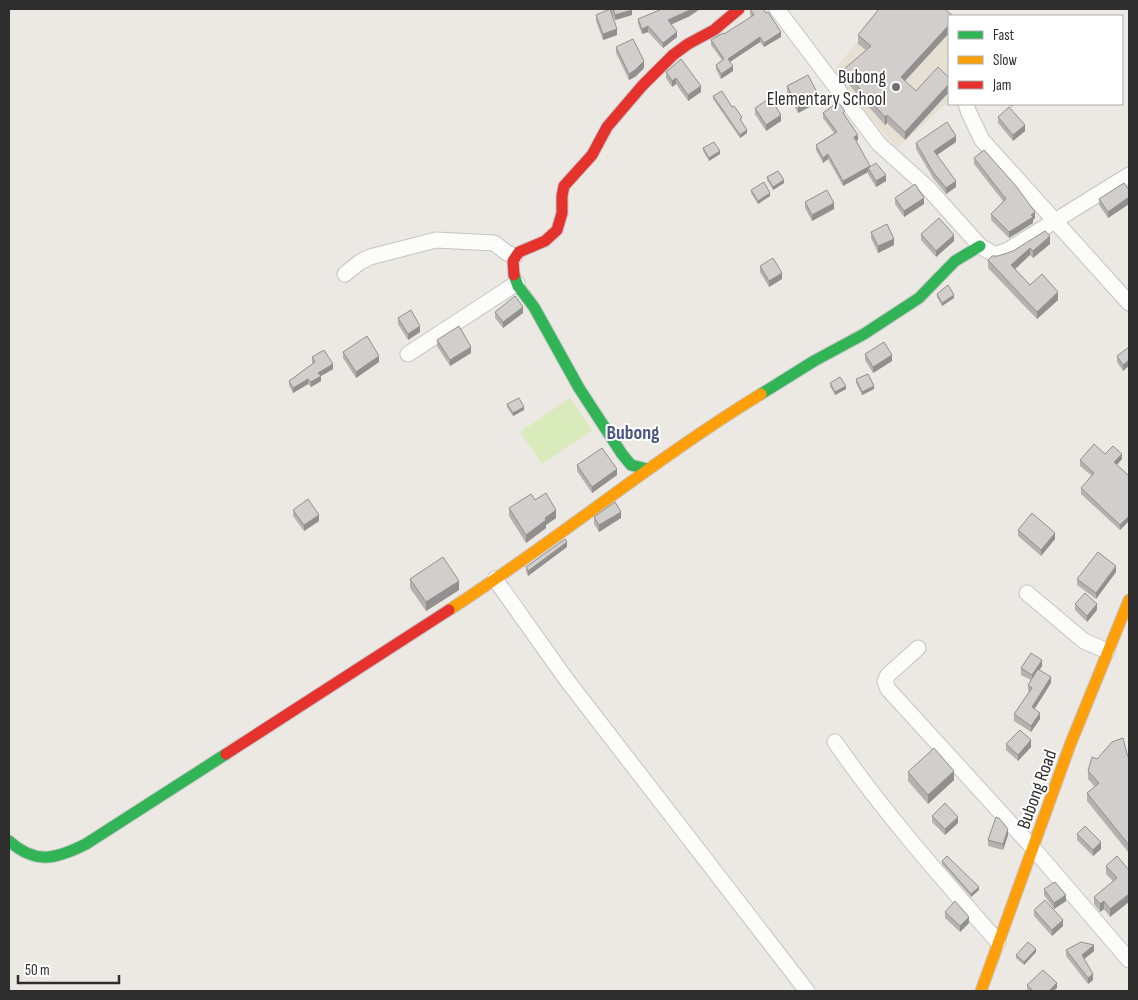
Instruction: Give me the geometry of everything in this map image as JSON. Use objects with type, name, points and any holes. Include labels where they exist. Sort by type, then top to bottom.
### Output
[{"type":"street","points":[[647,469],[631,465],[622,454],[592,405],[579,388],[534,307],[517,283],[512,267],[515,256],[519,252],[545,241],[557,230],[562,213],[564,186],[596,150],[607,127],[642,86],[673,55],[688,44],[714,30],[739,9]]},
{"type":"street","points":[[779,10],[879,144],[928,188],[980,246],[992,254],[1001,254],[1129,175]]},
{"type":"street","points":[[966,105],[982,140],[1129,303]]},
{"type":"street","points":[[345,274],[370,257],[436,240],[494,243],[507,253],[515,256]]},
{"type":"street","points":[[9,841],[24,853],[39,859],[53,858],[74,850],[277,722],[495,579],[647,469],[730,412],[814,361],[864,334],[919,298],[954,261],[980,246]]},
{"type":"street","points":[[408,354],[517,283]]},
{"type":"street","points":[[495,579],[566,679],[807,991]]},
{"type":"street","points":[[1027,593],[1084,641],[1107,652]]},
{"type":"street","name":"Bubong Road","points":[[981,991],[1107,652],[1129,600]]},
{"type":"street","points":[[918,648],[888,675],[885,684],[1033,848],[1129,960]]},
{"type":"street","points":[[835,742],[853,768],[942,878],[998,942]]},
{"type":"shaded area","name":"Bubong Elementary School","points":[[884,9],[945,9],[952,15],[948,15],[948,102],[897,148],[832,73]]},
{"type":"green space","points":[[570,398],[592,430],[542,464],[520,432]]},
{"type":"building","points":[[610,9],[617,29],[603,34],[596,15]]},
{"type":"building","points":[[613,9],[632,9],[632,10],[615,15]]},
{"type":"building","points":[[662,9],[692,9],[668,20],[677,32],[663,43],[648,26],[642,29],[638,19]]},
{"type":"building","points":[[750,9],[763,9],[766,13],[768,12],[781,32],[764,43],[760,37],[728,59],[733,66],[721,74],[716,65],[724,59],[711,40],[754,15]]},
{"type":"building","name":"Bubong Elementary School","points":[[879,9],[945,9],[952,15],[948,15],[948,26],[901,77],[916,91],[938,67],[948,77],[948,85],[905,132],[887,115],[885,117],[843,70],[871,46],[858,35]]},
{"type":"building","points":[[633,39],[644,61],[629,74],[616,47]]},
{"type":"building","points":[[681,59],[701,86],[688,95],[676,78],[672,81],[666,72]]},
{"type":"building","points":[[808,75],[819,96],[798,107],[787,86]]},
{"type":"building","points":[[722,91],[732,107],[734,106],[742,117],[740,119],[747,130],[740,135],[713,96]]},
{"type":"building","points":[[770,98],[781,115],[766,125],[755,108]]},
{"type":"building","points":[[838,102],[858,135],[854,137],[870,166],[843,181],[828,154],[823,158],[816,145],[837,132],[823,113]]},
{"type":"building","points":[[1009,107],[1025,125],[1013,135],[998,117]]},
{"type":"building","points":[[947,122],[956,136],[934,151],[956,181],[946,188],[933,172],[916,143]]},
{"type":"building","points":[[714,142],[720,151],[709,158],[703,148]]},
{"type":"building","points":[[984,150],[1016,186],[1035,212],[1031,215],[1033,217],[1009,232],[991,214],[1006,199],[974,158]]},
{"type":"building","points":[[876,163],[886,175],[876,181],[868,168]]},
{"type":"building","points":[[778,171],[784,180],[773,187],[767,177]]},
{"type":"building","points":[[764,182],[770,193],[758,201],[751,190]]},
{"type":"building","points":[[1124,183],[1129,190],[1129,197],[1108,212],[1099,199]]},
{"type":"building","points":[[915,184],[924,198],[904,211],[895,198]]},
{"type":"building","points":[[827,190],[834,203],[812,215],[805,202]]},
{"type":"building","points":[[939,218],[954,235],[936,251],[921,234]]},
{"type":"building","points":[[887,224],[894,239],[878,246],[871,232]]},
{"type":"building","points":[[1045,231],[1050,236],[1033,251],[1030,248],[1011,265],[1030,285],[1042,274],[1058,292],[1037,312],[988,260],[992,256],[1013,251]]},
{"type":"building","points":[[773,258],[782,273],[769,281],[760,266]]},
{"type":"building","points":[[948,285],[954,295],[942,303],[937,294]]},
{"type":"building","points":[[515,296],[523,307],[503,322],[495,312]]},
{"type":"building","points":[[411,310],[420,326],[408,334],[398,318]]},
{"type":"building","points":[[459,326],[471,347],[450,360],[437,340]]},
{"type":"building","points":[[367,336],[379,356],[356,372],[343,352]]},
{"type":"building","points":[[884,342],[892,355],[873,367],[865,354]]},
{"type":"building","points":[[1129,347],[1129,360],[1123,365],[1117,356]]},
{"type":"building","points":[[324,350],[333,364],[318,373],[321,376],[311,382],[308,379],[293,388],[289,381],[315,362],[312,357]]},
{"type":"building","points":[[868,374],[874,386],[862,392],[856,379]]},
{"type":"building","points":[[840,377],[846,386],[835,392],[830,383]]},
{"type":"building","points":[[519,398],[524,407],[513,413],[507,404]]},
{"type":"building","points":[[1094,444],[1105,454],[1113,446],[1122,454],[1114,462],[1129,476],[1129,516],[1120,525],[1081,488],[1094,473],[1080,460]]},
{"type":"building","points":[[602,448],[617,469],[592,487],[577,465]]},
{"type":"building","points":[[546,493],[556,510],[526,535],[509,508],[531,494],[535,500]]},
{"type":"building","points":[[308,499],[319,515],[304,525],[293,510]]},
{"type":"building","points":[[615,502],[621,512],[599,525],[594,517]]},
{"type":"building","points":[[1032,513],[1055,533],[1041,550],[1018,530]]},
{"type":"building","points":[[565,539],[567,542],[528,571],[526,567]]},
{"type":"building","points":[[1098,552],[1116,566],[1096,593],[1077,579]]},
{"type":"building","points":[[443,557],[459,581],[426,602],[410,579]]},
{"type":"building","points":[[1085,593],[1097,604],[1087,616],[1075,604]]},
{"type":"building","points":[[1031,653],[1042,660],[1032,675],[1021,668]]},
{"type":"building","points":[[1038,669],[1051,677],[1032,707],[1040,713],[1031,726],[1014,714],[1032,688],[1028,685]]},
{"type":"building","points":[[1020,730],[1031,740],[1018,755],[1006,744]]},
{"type":"building","points":[[1123,738],[1129,759],[1129,845],[1087,793],[1099,783],[1088,771],[1092,757],[1097,759],[1112,742]]},
{"type":"building","points":[[934,748],[954,771],[928,795],[908,772]]},
{"type":"building","points":[[945,803],[958,817],[945,829],[932,816]]},
{"type":"building","points":[[996,817],[1008,829],[1003,844],[988,840]]},
{"type":"building","points":[[1085,826],[1101,842],[1093,850],[1077,834]]},
{"type":"building","points":[[947,856],[979,887],[971,894],[942,861]]},
{"type":"building","points":[[1117,856],[1129,870],[1129,894],[1110,909],[1104,901],[1100,904],[1094,897],[1117,878],[1106,866]]},
{"type":"building","points":[[1055,882],[1066,895],[1054,903],[1044,889]]},
{"type":"building","points":[[1045,900],[1063,920],[1052,930],[1034,910]]},
{"type":"building","points":[[955,901],[969,917],[960,926],[945,912]]},
{"type":"building","points":[[1028,942],[1036,949],[1024,962],[1016,955]]},
{"type":"building","points":[[1081,942],[1094,945],[1082,955],[1093,974],[1088,978],[1066,950]]},
{"type":"building","points":[[1043,970],[1057,983],[1049,991],[1033,991],[1027,985]]},
{"type":"traffic: fast","points":[[761,394],[814,361],[864,334],[919,298],[955,261],[980,246]]},
{"type":"traffic: fast","points":[[514,275],[518,286],[534,307],[579,388],[622,454],[631,465],[647,469]]},
{"type":"traffic: fast","points":[[9,841],[28,854],[37,856],[56,856],[65,853],[86,844],[226,754]]},
{"type":"traffic: slow","points":[[449,610],[527,557],[643,473],[761,394]]},
{"type":"traffic: slow","points":[[981,991],[1070,745],[1129,600]]},
{"type":"traffic: jam","points":[[514,275],[513,261],[519,252],[545,241],[557,230],[562,213],[564,186],[592,155],[607,127],[642,86],[673,55],[688,44],[714,30],[739,9]]},
{"type":"traffic: jam","points":[[226,754],[449,610]]},
{"type":"place","name":"Bubong Elementary School","points":[[896,87]]},
{"type":"district","name":"Bubong","points":[[633,432]]}]
